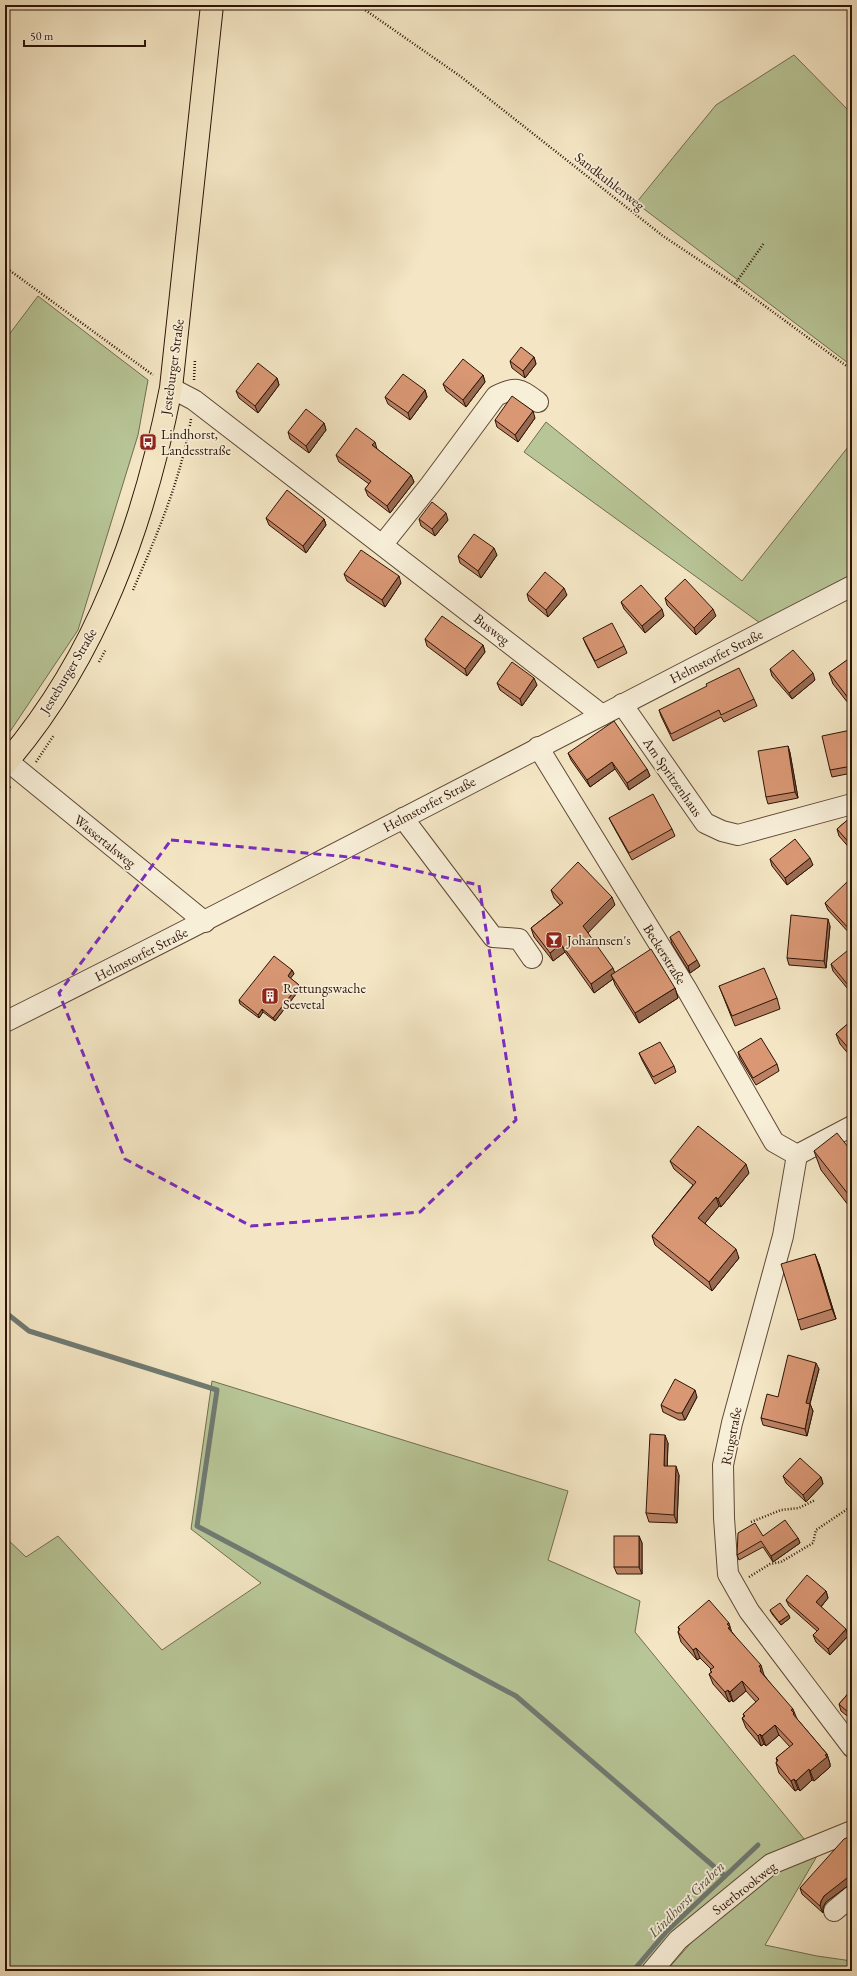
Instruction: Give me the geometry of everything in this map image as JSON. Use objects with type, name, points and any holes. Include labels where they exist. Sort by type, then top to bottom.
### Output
[{"type":"main road","name":"Jesteburger Straße","points":[[6,762],[49,706],[85,648],[115,585],[137,524],[156,459],[171,388],[212,5]]},
{"type":"street","name":"Busweg","points":[[171,388],[194,400],[602,714]]},
{"type":"street","points":[[383,544],[430,485],[496,396],[510,389],[523,392],[538,402]]},
{"type":"street","name":"Helmstorfer Straße","points":[[5,1022],[205,922],[538,747],[852,586]]},
{"type":"street","name":"Am Spritzenhaus","points":[[622,704],[705,823],[722,831],[738,835],[852,804]]},
{"type":"street","name":"Beckerstraße","points":[[538,747],[686,988],[774,1142],[798,1155]]},
{"type":"street","name":"Wassertalsweg","points":[[6,762],[205,922]]},
{"type":"street","points":[[403,818],[493,937],[519,939],[532,958]]},
{"type":"street","points":[[798,1155],[852,1126]]},
{"type":"street","name":"Ringstraße","points":[[798,1155],[783,1236],[732,1423],[723,1465],[724,1518],[728,1574],[749,1611],[852,1747]]},
{"type":"street","name":"Suerbrookweg","points":[[652,1971],[678,1940],[771,1864],[852,1831]]},
{"type":"street","points":[[834,1911],[852,1896]]},
{"type":"path","name":"Sandkuhlenweg","points":[[358,5],[460,76],[663,236],[734,284],[852,370]]},
{"type":"path","points":[[734,284],[764,243]]},
{"type":"path","points":[[5,267],[171,388]]},
{"type":"path","points":[[751,1522],[781,1510],[798,1508],[815,1500]]},
{"type":"path","points":[[735,1586],[770,1564],[781,1562],[813,1543],[816,1530],[852,1506]]},
{"type":"highlighted area","points":[[171,840],[359,858],[479,885],[516,1120],[420,1212],[251,1226],[125,1159],[59,993]]},
{"type":"green space","points":[[794,55],[852,114],[852,366],[636,203],[716,105]]},
{"type":"green space","points":[[38,296],[148,380],[138,435],[78,630],[7,736],[5,734],[5,340]]},
{"type":"green space","points":[[546,422],[742,581],[852,442],[852,574],[760,623],[524,452]]},
{"type":"green space","points":[[212,1381],[568,1491],[548,1560],[640,1601],[635,1632],[805,1840],[674,1934],[641,1971],[5,1971],[5,1537],[26,1557],[58,1536],[162,1650],[261,1583],[191,1529]]},
{"type":"green space","points":[[817,1856],[765,1945],[817,1956],[852,1961],[852,1971],[666,1971],[706,1926],[776,1870]]},
{"type":"building","points":[[521,347],[534,357],[523,371],[510,361]]},
{"type":"building","points":[[463,359],[483,375],[463,400],[443,384]]},
{"type":"building","points":[[258,363],[277,378],[255,406],[236,391]]},
{"type":"building","points":[[403,374],[425,390],[408,413],[385,397]]},
{"type":"building","points":[[512,396],[533,411],[515,435],[495,420]]},
{"type":"building","points":[[306,409],[324,423],[306,446],[288,432]]},
{"type":"building","points":[[356,428],[375,442],[372,445],[411,475],[387,506],[365,489],[371,481],[336,455]]},
{"type":"building","points":[[287,490],[324,519],[303,546],[266,518]]},
{"type":"building","points":[[432,502],[446,513],[432,529],[419,519]]},
{"type":"building","points":[[474,534],[494,548],[478,571],[458,556]]},
{"type":"building","points":[[361,550],[399,576],[382,600],[344,574]]},
{"type":"building","points":[[545,572],[564,588],[546,610],[527,594]]},
{"type":"building","points":[[685,579],[713,609],[694,628],[665,598]]},
{"type":"building","points":[[641,585],[662,609],[642,626],[621,602]]},
{"type":"building","points":[[442,616],[483,645],[465,669],[425,639]]},
{"type":"building","points":[[612,623],[624,646],[595,661],[583,638]]},
{"type":"building","points":[[793,650],[813,673],[789,693],[770,669]]},
{"type":"building","points":[[852,657],[852,703],[829,673]]},
{"type":"building","points":[[512,662],[534,678],[520,699],[497,683]]},
{"type":"building","points":[[739,668],[754,699],[721,715],[719,710],[671,734],[659,710]]},
{"type":"building","points":[[614,721],[647,769],[627,783],[612,762],[587,780],[568,753]]},
{"type":"building","points":[[851,730],[852,766],[830,770],[822,736]]},
{"type":"building","points":[[788,746],[795,792],[766,797],[758,751]]},
{"type":"building","points":[[653,794],[672,829],[629,853],[609,818]]},
{"type":"building","points":[[852,816],[852,846],[837,829]]},
{"type":"building","points":[[795,839],[810,858],[785,878],[770,859]]},
{"type":"building","points":[[578,862],[612,897],[583,926],[613,968],[591,984],[561,944],[550,953],[531,928],[563,903],[551,890]]},
{"type":"building","points":[[847,882],[852,887],[852,932],[825,903]]},
{"type":"building","points":[[791,915],[828,919],[824,961],[787,958]]},
{"type":"building","points":[[679,931],[697,960],[688,966],[670,937]]},
{"type":"building","points":[[651,949],[675,988],[635,1013],[611,975]]},
{"type":"building","points":[[847,951],[852,958],[852,990],[831,964]]},
{"type":"building","name":"Rettungswache Seevetal","points":[[274,956],[292,970],[288,976],[299,985],[273,1018],[262,1009],[258,1015],[239,1000]]},
{"type":"building","points":[[764,968],[777,998],[732,1016],[719,986]]},
{"type":"building","points":[[852,1020],[852,1052],[836,1034]]},
{"type":"building","points":[[761,1038],[777,1064],[753,1078],[738,1052]]},
{"type":"building","points":[[660,1042],[674,1066],[653,1077],[639,1053]]},
{"type":"building","points":[[698,1126],[746,1164],[718,1199],[716,1197],[698,1218],[736,1249],[709,1282],[652,1236],[696,1182],[670,1161]]},
{"type":"building","points":[[837,1133],[852,1152],[852,1199],[814,1151]]},
{"type":"building","points":[[815,1254],[832,1309],[798,1320],[781,1264]]},
{"type":"building","points":[[788,1355],[816,1363],[806,1403],[810,1404],[805,1429],[761,1418],[767,1394],[778,1397]]},
{"type":"building","points":[[675,1379],[695,1390],[682,1413],[677,1413],[661,1405]]},
{"type":"building","points":[[650,1434],[665,1435],[664,1466],[676,1466],[674,1515],[646,1513]]},
{"type":"building","points":[[800,1458],[821,1477],[803,1495],[783,1476]]},
{"type":"building","points":[[785,1520],[798,1538],[771,1556],[761,1541],[737,1555],[738,1533],[755,1523],[763,1536]]},
{"type":"building","points":[[614,1536],[639,1536],[639,1567],[614,1567]]},
{"type":"building","points":[[807,1575],[826,1591],[816,1602],[846,1629],[828,1649],[813,1635],[819,1629],[786,1600]]},
{"type":"building","points":[[709,1600],[729,1623],[727,1624],[730,1627],[728,1628],[761,1665],[759,1666],[761,1669],[760,1671],[793,1709],[791,1710],[794,1713],[793,1714],[827,1754],[825,1755],[827,1757],[810,1771],[809,1769],[796,1781],[794,1779],[791,1781],[776,1763],[778,1760],[776,1758],[793,1744],[775,1725],[762,1736],[760,1734],[758,1736],[742,1718],[745,1716],[743,1714],[759,1699],[742,1681],[730,1692],[728,1690],[725,1692],[709,1674],[712,1672],[710,1670],[714,1667],[696,1648],[693,1650],[678,1632],[680,1629],[678,1627]]},
{"type":"building","points":[[780,1603],[789,1615],[779,1622],[770,1610]]},
{"type":"building","points":[[852,1689],[852,1716],[839,1704]]},
{"type":"building","points":[[851,1836],[852,1872],[847,1878],[824,1896],[820,1906],[800,1888],[844,1839]]},
{"type":"waterway","points":[[5,1312],[29,1331],[217,1390],[197,1526],[516,1696],[725,1876]]},
{"type":"waterway","name":"Lindhorst Graben","points":[[633,1971],[667,1931],[758,1845]]},
{"type":"place","name":"Lindhorst, Landesstraße","points":[[148,442]]},
{"type":"place","name":"Johannsen's","points":[[554,940]]},
{"type":"place","name":"Rettungswache Seevetal","points":[[270,996]]}]
